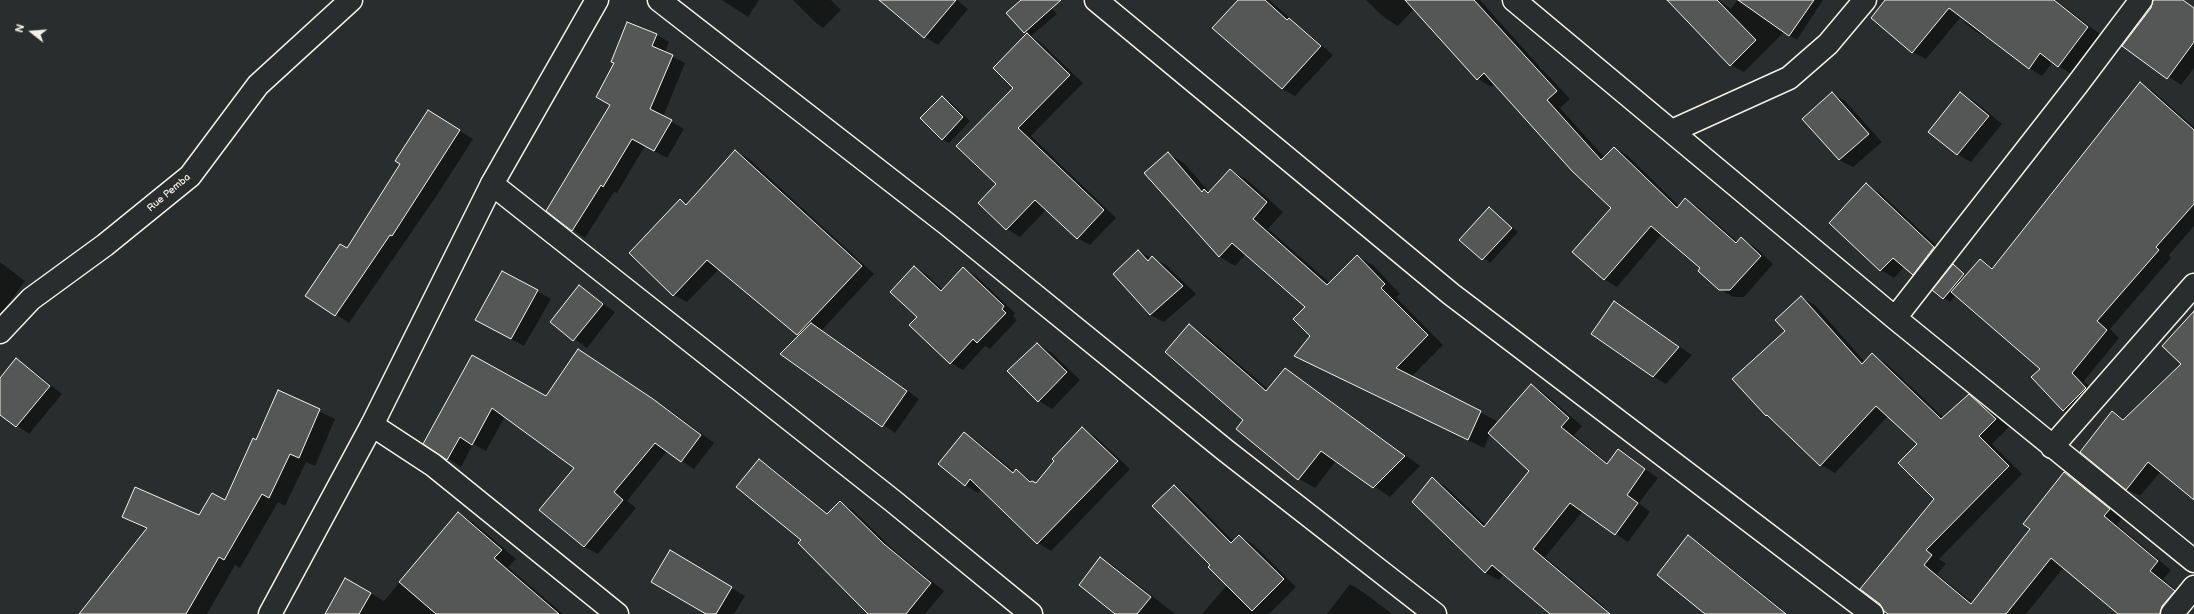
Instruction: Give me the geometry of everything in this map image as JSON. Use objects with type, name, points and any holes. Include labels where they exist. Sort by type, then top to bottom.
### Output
[{"type":"main road","name":"Rue Pemba","points":[[0,332],[31,300],[105,245],[190,176],[258,85],[351,0]]},
{"type":"main road","points":[[270,614],[372,425],[492,184],[597,0]]},
{"type":"main road","points":[[659,0],[947,224],[1226,450],[1435,614]]},
{"type":"main road","points":[[1096,0],[1450,294],[1872,614]]},
{"type":"main road","points":[[1514,0],[1895,318],[2194,561]]},
{"type":"main road","points":[[1672,131],[1789,78],[1828,44],[1865,0]]},
{"type":"main road","points":[[1895,318],[2078,85],[2141,0]]},
{"type":"main road","points":[[492,184],[893,501],[1031,614]]},
{"type":"main road","points":[[2052,447],[2194,285]]},
{"type":"main road","points":[[372,425],[433,465],[617,614]]},
{"type":"main road","points":[[2172,614],[2194,587]]},
{"type":"building","points":[[879,0],[956,0],[924,38]]},
{"type":"building","points":[[1021,0],[1061,0],[1024,33],[1006,13]]},
{"type":"building","points":[[1238,0],[1265,0],[1287,20],[1289,18],[1321,46],[1282,89],[1212,28]]},
{"type":"building","points":[[1405,0],[1474,0],[1557,91],[1547,100],[1601,160],[1614,147],[1677,208],[1685,198],[1736,243],[1741,237],[1761,256],[1730,290],[1719,290],[1698,271],[1700,268],[1651,226],[1604,280],[1572,252],[1611,208],[1572,171],[1484,73],[1477,80]]},
{"type":"building","points":[[1667,0],[1717,0],[1756,40],[1730,66]]},
{"type":"building","points":[[1738,0],[1814,0],[1789,36]]},
{"type":"building","points":[[1885,0],[2054,0],[2088,27],[2058,67],[2040,53],[2029,69],[1949,8],[1912,53],[1871,18]]},
{"type":"building","points":[[2153,0],[2183,0],[2194,8],[2194,42],[2167,79],[2122,46],[2151,8]]},
{"type":"building","points":[[627,22],[657,34],[652,46],[673,55],[650,109],[672,120],[654,151],[632,139],[603,187],[601,185],[572,231],[546,211],[610,105],[596,97],[614,63],[611,62]]},
{"type":"building","points":[[1027,33],[1070,75],[1018,128],[1104,210],[1077,239],[1035,200],[1006,230],[978,203],[996,184],[956,146],[1013,88],[993,68]]},
{"type":"building","points":[[2140,82],[2194,130],[2194,204],[2156,247],[2159,250],[2097,321],[2107,330],[2072,373],[2086,388],[2063,411],[2031,377],[2040,369],[1951,292],[1980,259],[1992,269]]},
{"type":"building","points":[[1832,92],[1869,134],[1839,160],[1802,119]]},
{"type":"building","points":[[1960,92],[1989,116],[1957,155],[1928,132]]},
{"type":"building","points":[[942,96],[963,117],[942,140],[920,118]]},
{"type":"building","points":[[428,110],[460,130],[392,236],[390,235],[335,316],[305,296],[340,244],[347,248],[400,164],[395,161]]},
{"type":"building","points":[[735,150],[862,266],[797,335],[707,260],[673,296],[629,253],[680,199],[686,205]]},
{"type":"building","points":[[1168,152],[1202,192],[1204,189],[1208,193],[1230,169],[1267,202],[1253,219],[1327,285],[1357,255],[1385,284],[1381,288],[1428,335],[1396,368],[1481,411],[1468,440],[1294,356],[1310,336],[1293,319],[1305,307],[1232,243],[1219,257],[1144,173]]},
{"type":"building","points":[[1866,183],[1934,247],[1913,275],[1893,258],[1880,271],[1829,223]]},
{"type":"building","points":[[1489,207],[1512,228],[1482,260],[1459,240]]},
{"type":"building","points":[[1138,250],[1148,261],[1152,256],[1183,286],[1150,315],[1113,274]]},
{"type":"building","points":[[1953,264],[1964,274],[1943,299],[1932,290]]},
{"type":"building","points":[[914,266],[941,291],[963,267],[1004,306],[1002,309],[1006,313],[977,343],[973,339],[950,364],[909,325],[917,317],[890,292]]},
{"type":"building","points":[[502,271],[538,290],[511,339],[475,320]]},
{"type":"building","points":[[579,285],[603,304],[573,341],[550,322]]},
{"type":"building","points":[[1801,296],[1862,364],[1872,353],[1941,419],[1969,394],[1996,419],[1979,436],[2009,466],[1926,550],[1932,555],[1924,565],[1971,604],[2030,529],[2023,524],[2064,472],[2110,509],[2104,516],[2158,561],[2150,571],[2175,591],[2162,606],[2160,614],[2118,614],[2051,558],[2006,614],[1888,614],[1884,611],[1880,604],[1860,589],[1934,499],[1898,463],[1917,444],[1876,406],[1820,466],[1767,415],[1766,416],[1732,379],[1785,331],[1775,320]]},
{"type":"building","points":[[1614,301],[1679,347],[1653,377],[1591,334]]},
{"type":"building","points":[[2194,311],[2194,500],[2148,462],[2126,490],[2080,452],[2112,411],[2123,420],[2181,364],[2162,346]]},
{"type":"building","points":[[811,323],[907,391],[882,427],[780,354]]},
{"type":"building","points":[[1189,324],[1266,391],[1285,368],[1405,456],[1373,488],[1321,451],[1298,480],[1236,429],[1243,420],[1165,352]]},
{"type":"building","points":[[1037,343],[1067,372],[1038,402],[1007,371]]},
{"type":"building","points":[[578,349],[653,399],[701,435],[681,462],[655,443],[614,492],[623,500],[584,547],[539,510],[574,468],[492,408],[472,445],[460,437],[447,460],[423,444],[472,355],[546,396]]},
{"type":"building","points":[[16,358],[50,386],[16,427],[0,415],[0,378]]},
{"type":"building","points":[[1531,384],[1569,418],[1561,427],[1607,464],[1618,449],[1645,469],[1627,495],[1638,503],[1615,535],[1570,503],[1533,549],[1610,614],[1550,614],[1492,565],[1485,573],[1412,502],[1432,477],[1484,527],[1529,471],[1488,433]]},
{"type":"building","points":[[278,390],[320,409],[299,458],[290,454],[269,498],[262,494],[224,560],[219,557],[186,614],[79,614],[147,528],[122,517],[135,487],[199,515],[212,493],[225,500],[253,438],[256,440]]},
{"type":"building","points":[[1082,427],[1118,461],[1037,544],[970,479],[965,486],[938,464],[964,432],[1013,473],[1016,469],[1030,482],[1032,481],[1036,483],[1054,461],[1052,459]]},
{"type":"building","points":[[759,459],[827,514],[840,501],[884,544],[931,583],[906,614],[868,614],[798,543],[801,540],[736,487]]},
{"type":"building","points":[[1174,485],[1231,543],[1239,535],[1284,579],[1252,611],[1208,567],[1210,565],[1152,506]]},
{"type":"building","points":[[458,512],[502,550],[494,558],[559,614],[436,614],[399,582]]},
{"type":"building","points":[[1688,535],[1786,614],[1705,614],[1657,575]]},
{"type":"building","points":[[670,550],[732,587],[716,614],[706,614],[651,582]]},
{"type":"building","points":[[1100,557],[1151,597],[1137,614],[1115,614],[1079,585]]},
{"type":"building","points":[[345,578],[371,593],[359,614],[325,614]]}]
